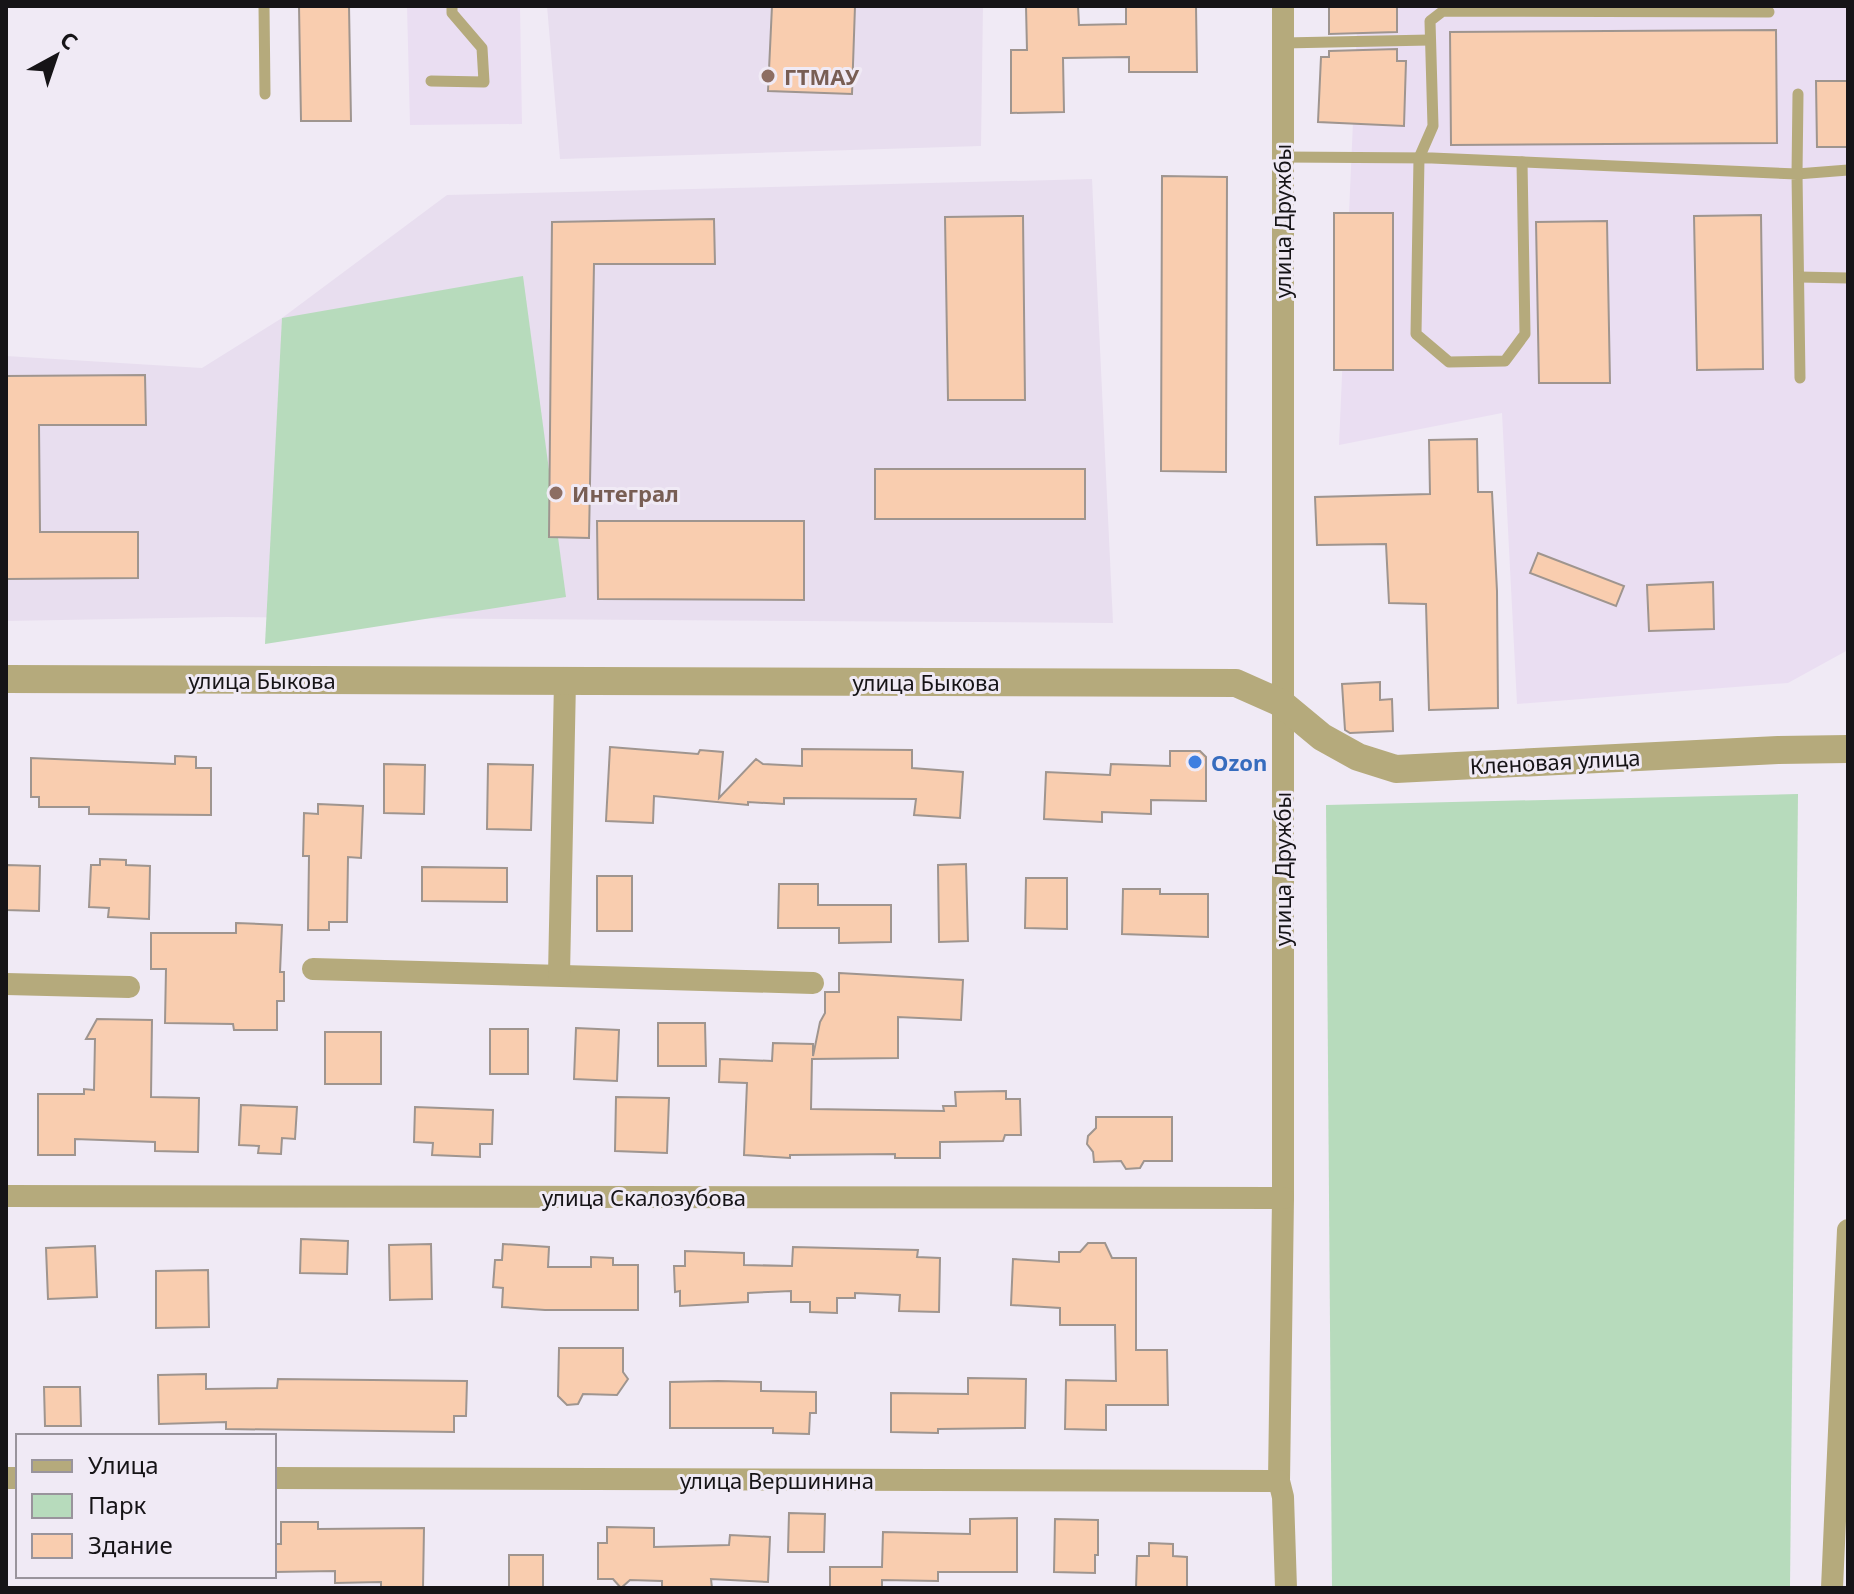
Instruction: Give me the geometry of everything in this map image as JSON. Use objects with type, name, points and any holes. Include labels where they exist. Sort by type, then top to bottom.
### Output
[{"type":"street","name":"улица Дружбы","points":[[1283,6],[1283,1198],[1279,1481],[1283,1497],[1286,1588]]},
{"type":"street","name":"улица Быкова","points":[[6,679],[1236,683],[1281,703]]},
{"type":"street","points":[[559,975],[565,681]]},
{"type":"street","name":"Кленовая улица","points":[[1281,703],[1322,737],[1358,757],[1396,769],[1848,749]]},
{"type":"street","points":[[313,969],[813,983]]},
{"type":"street","points":[[6,984],[129,987]]},
{"type":"street","name":"улица Скалозубова","points":[[6,1196],[1283,1198]]},
{"type":"street","points":[[1832,1588],[1848,1230]]},
{"type":"street","name":"улица Вершинина","points":[[276,1478],[1279,1481]]},
{"type":"lane","points":[[264,6],[265,94]]},
{"type":"lane","points":[[431,81],[484,82],[482,48],[452,13],[452,6]]},
{"type":"lane","points":[[1427,6],[1435,17]]},
{"type":"lane","points":[[1522,162],[1525,334],[1505,361],[1449,362],[1416,334],[1419,158],[1433,126],[1430,21],[1443,11],[1769,12]]},
{"type":"lane","points":[[1283,43],[1430,40]]},
{"type":"lane","points":[[1798,94],[1800,378]]},
{"type":"lane","points":[[1283,157],[1419,158],[1797,174],[1848,170]]},
{"type":"lane","points":[[1799,277],[1848,278]]},
{"type":"shaded area","points":[[407,6],[520,6],[522,124],[410,125]]},
{"type":"shaded area","name":"ГТМАУ","points":[[547,6],[983,6],[981,146],[560,159]]},
{"type":"shaded area","points":[[1358,6],[1848,6],[1848,650],[1788,683],[1517,704],[1502,413],[1339,445]]},
{"type":"shaded area","name":"Интеграл","points":[[1092,179],[1113,623],[226,617],[6,621],[6,356],[202,368],[282,318],[447,195]]},
{"type":"green space","points":[[523,276],[566,597],[265,644],[282,318]]},
{"type":"green space","points":[[1798,794],[1790,1588],[1332,1588],[1326,805]]},
{"type":"building","points":[[299,6],[349,6],[351,121],[301,121]]},
{"type":"building","points":[[772,6],[855,6],[852,94],[768,91]]},
{"type":"building","points":[[1026,6],[1078,6],[1079,25],[1126,24],[1126,6],[1196,6],[1197,72],[1129,72],[1129,57],[1063,58],[1064,112],[1011,113],[1011,50],[1027,50]]},
{"type":"building","points":[[1329,6],[1397,6],[1397,32],[1329,34]]},
{"type":"building","points":[[1776,30],[1777,143],[1451,145],[1450,32]]},
{"type":"building","points":[[1397,49],[1397,61],[1406,61],[1404,126],[1318,122],[1321,57],[1329,57],[1329,51]]},
{"type":"building","points":[[1816,81],[1848,81],[1848,147],[1817,147]]},
{"type":"building","points":[[1162,176],[1227,177],[1226,472],[1161,471]]},
{"type":"building","points":[[1334,213],[1393,213],[1393,370],[1334,370]]},
{"type":"building","points":[[1761,215],[1763,369],[1697,370],[1694,216]]},
{"type":"building","points":[[1023,216],[1025,400],[948,400],[945,217]]},
{"type":"building","points":[[714,219],[715,264],[594,264],[589,538],[549,537],[552,222]]},
{"type":"building","points":[[1607,221],[1610,383],[1539,383],[1536,222]]},
{"type":"building","points":[[145,375],[146,425],[39,425],[40,532],[138,532],[138,578],[6,579],[6,376]]},
{"type":"building","points":[[1477,439],[1478,492],[1492,492],[1498,708],[1429,710],[1426,604],[1389,603],[1386,544],[1317,545],[1315,497],[1430,494],[1429,440]]},
{"type":"building","points":[[875,469],[1085,469],[1085,519],[875,519]]},
{"type":"building","points":[[597,521],[804,521],[804,600],[598,599]]},
{"type":"building","points":[[1538,553],[1624,586],[1616,606],[1530,573]]},
{"type":"building","points":[[1713,582],[1714,629],[1649,631],[1647,585]]},
{"type":"building","points":[[1380,682],[1380,700],[1392,699],[1393,731],[1350,733],[1345,730],[1342,684]]},
{"type":"building","points":[[610,747],[698,754],[700,750],[723,752],[719,798],[756,759],[763,764],[802,766],[802,749],[912,750],[912,768],[963,772],[960,818],[914,815],[916,799],[784,798],[784,804],[748,802],[748,805],[654,796],[653,823],[606,821]]},
{"type":"building","points":[[1170,751],[1200,751],[1206,757],[1206,801],[1151,800],[1151,814],[1102,812],[1102,822],[1044,819],[1046,772],[1110,775],[1111,764],[1170,766]]},
{"type":"building","points":[[175,756],[196,757],[196,768],[211,768],[211,815],[89,814],[89,807],[39,807],[39,797],[31,797],[31,758],[175,764]]},
{"type":"building","points":[[384,764],[425,765],[424,814],[384,813]]},
{"type":"building","points":[[488,764],[533,765],[531,830],[487,829]]},
{"type":"building","points":[[318,804],[363,806],[361,858],[348,857],[347,922],[329,922],[329,930],[308,930],[309,856],[303,856],[304,813],[318,814]]},
{"type":"building","points":[[100,859],[126,860],[126,865],[150,866],[149,919],[108,917],[109,908],[89,907],[91,865],[100,865]]},
{"type":"building","points":[[966,864],[968,941],[939,942],[938,865]]},
{"type":"building","points":[[6,865],[40,866],[39,911],[6,910]]},
{"type":"building","points":[[422,867],[507,868],[507,902],[422,901]]},
{"type":"building","points":[[597,876],[632,876],[632,931],[597,931]]},
{"type":"building","points":[[1026,878],[1067,878],[1067,929],[1025,928]]},
{"type":"building","points":[[779,884],[818,884],[818,905],[891,905],[891,942],[839,943],[839,928],[778,928]]},
{"type":"building","points":[[1123,889],[1160,889],[1160,894],[1208,894],[1208,937],[1122,934]]},
{"type":"building","points":[[236,923],[282,925],[280,972],[284,972],[284,1001],[277,1001],[277,1030],[234,1030],[233,1024],[165,1023],[166,969],[151,969],[151,933],[236,933]]},
{"type":"building","points":[[839,973],[963,980],[961,1020],[898,1017],[898,1058],[812,1059],[811,1109],[944,1111],[943,1106],[956,1106],[955,1092],[1006,1091],[1006,1099],[1020,1099],[1021,1135],[1005,1135],[1003,1141],[940,1142],[940,1158],[895,1158],[895,1154],[790,1155],[790,1158],[744,1155],[747,1083],[719,1082],[720,1059],[772,1061],[773,1043],[813,1044],[813,1056],[825,1013],[825,992],[839,992]]},
{"type":"building","points":[[97,1019],[152,1020],[151,1097],[199,1098],[198,1152],[155,1151],[155,1142],[75,1139],[75,1155],[38,1155],[38,1094],[84,1094],[84,1089],[94,1090],[95,1039],[86,1039]]},
{"type":"building","points":[[658,1023],[705,1023],[706,1066],[658,1066]]},
{"type":"building","points":[[576,1028],[619,1030],[617,1081],[574,1079]]},
{"type":"building","points":[[490,1029],[528,1029],[528,1074],[490,1074]]},
{"type":"building","points":[[325,1032],[381,1032],[381,1084],[325,1084]]},
{"type":"building","points":[[616,1097],[669,1098],[667,1153],[615,1151]]},
{"type":"building","points":[[241,1105],[297,1107],[295,1139],[282,1138],[281,1154],[258,1153],[259,1146],[239,1145]]},
{"type":"building","points":[[415,1107],[493,1110],[492,1144],[480,1144],[480,1157],[432,1155],[433,1143],[414,1142]]},
{"type":"building","points":[[1096,1117],[1172,1117],[1172,1161],[1144,1161],[1140,1168],[1126,1169],[1121,1161],[1094,1162],[1093,1152],[1087,1144],[1088,1136],[1096,1128]]},
{"type":"building","points":[[301,1239],[348,1241],[347,1274],[300,1273]]},
{"type":"building","points":[[1088,1243],[1105,1243],[1112,1258],[1136,1258],[1136,1350],[1167,1350],[1168,1405],[1106,1405],[1106,1430],[1065,1429],[1066,1380],[1116,1381],[1115,1325],[1060,1325],[1060,1308],[1011,1305],[1013,1259],[1059,1262],[1059,1252],[1080,1252]]},
{"type":"building","points":[[431,1244],[432,1299],[390,1300],[389,1245]]},
{"type":"building","points":[[503,1244],[549,1247],[548,1267],[591,1267],[591,1257],[613,1258],[613,1265],[638,1265],[638,1310],[502,1307],[503,1288],[493,1287],[495,1260],[502,1260]]},
{"type":"building","points":[[95,1246],[97,1297],[48,1299],[46,1248]]},
{"type":"building","points":[[793,1247],[918,1250],[917,1257],[940,1258],[939,1312],[899,1311],[900,1295],[855,1293],[855,1298],[837,1298],[837,1313],[810,1312],[810,1302],[791,1302],[791,1291],[748,1293],[748,1302],[680,1306],[680,1291],[675,1292],[674,1266],[685,1266],[685,1251],[744,1253],[744,1265],[792,1266]]},
{"type":"building","points":[[208,1270],[209,1327],[156,1328],[156,1271]]},
{"type":"building","points":[[559,1348],[623,1348],[623,1372],[628,1379],[617,1395],[583,1394],[578,1404],[567,1405],[558,1396]]},
{"type":"building","points":[[206,1374],[206,1389],[277,1388],[278,1379],[467,1381],[466,1416],[454,1416],[454,1432],[226,1429],[226,1422],[159,1424],[158,1375]]},
{"type":"building","points":[[968,1378],[1026,1379],[1025,1428],[938,1429],[938,1433],[891,1432],[891,1393],[968,1394]]},
{"type":"building","points":[[670,1382],[761,1382],[761,1391],[816,1392],[816,1413],[810,1413],[809,1434],[773,1433],[773,1428],[670,1428]]},
{"type":"building","points":[[44,1387],[80,1387],[81,1426],[45,1426]]},
{"type":"building","points":[[789,1513],[825,1514],[824,1552],[788,1552]]},
{"type":"building","points":[[1017,1518],[1017,1572],[938,1572],[938,1581],[882,1580],[882,1588],[830,1588],[830,1567],[882,1567],[883,1532],[970,1534],[970,1519]]},
{"type":"building","points":[[1055,1519],[1098,1520],[1095,1573],[1054,1572]]},
{"type":"building","points":[[281,1522],[318,1522],[318,1529],[424,1528],[423,1588],[381,1588],[381,1582],[335,1583],[335,1571],[276,1572],[276,1544],[281,1544]]},
{"type":"building","points":[[607,1527],[654,1528],[654,1547],[729,1545],[730,1535],[770,1537],[768,1582],[711,1579],[712,1588],[662,1588],[662,1581],[630,1580],[621,1588],[613,1579],[598,1579],[598,1543],[607,1543]]},
{"type":"building","points":[[1149,1543],[1173,1544],[1173,1556],[1187,1557],[1187,1588],[1136,1588],[1137,1556],[1149,1556]]},
{"type":"building","points":[[509,1555],[543,1555],[543,1588],[509,1588]]},
{"type":"place","name":"ГТМАУ","points":[[768,76]]},
{"type":"place","name":"Интеграл","points":[[556,493]]},
{"type":"place","name":"Ozon","points":[[1195,762]]}]
